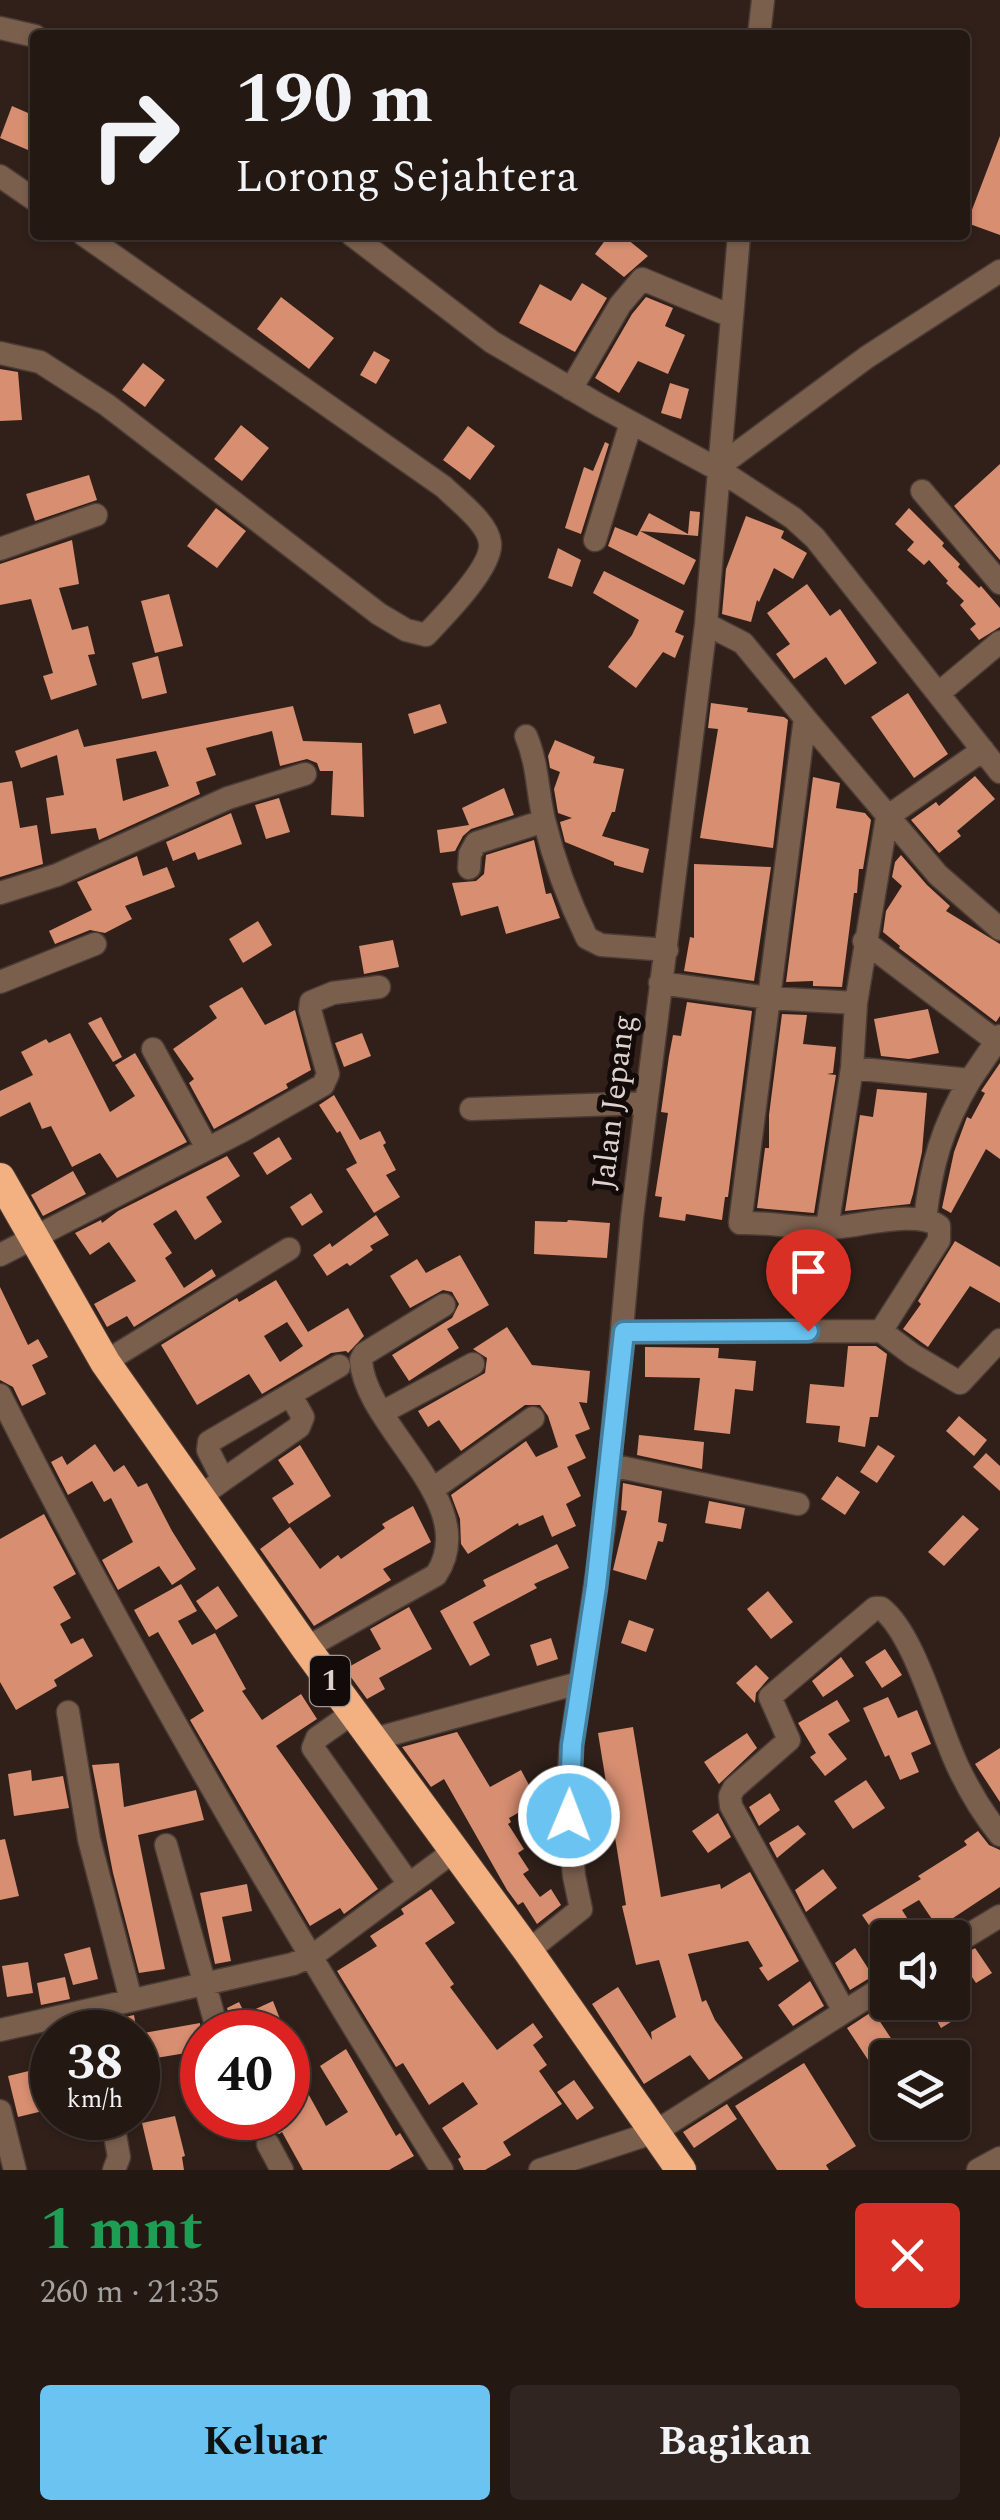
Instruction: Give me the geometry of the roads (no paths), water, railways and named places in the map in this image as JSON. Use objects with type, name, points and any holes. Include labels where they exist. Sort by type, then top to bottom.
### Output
[{"type":"highway","name":"1","points":[[0,1178],[105,1362],[212,1488],[306,1648],[528,1950],[682,2170]]},
{"type":"street","points":[[760,30],[763,0]]},
{"type":"street","points":[[0,28],[30,35]]},
{"type":"street","points":[[0,176],[30,197]]},
{"type":"street","points":[[0,353],[40,362],[107,406],[406,630],[426,635],[464,596],[489,552],[490,541],[483,528],[444,487],[91,240]]},
{"type":"street","points":[[359,240],[492,342],[631,423],[721,468],[794,518],[815,538],[1000,772]]},
{"type":"street","name":"Jalan Jepang","points":[[528,1950],[580,1909],[568,1796],[579,1683],[596,1587],[610,1466],[632,1218],[706,624],[739,240]]},
{"type":"street","points":[[721,468],[866,358],[1000,271]]},
{"type":"street","points":[[572,389],[620,304],[642,278],[731,316]]},
{"type":"street","points":[[595,540],[631,423]]},
{"type":"street","points":[[922,490],[1000,583]]},
{"type":"street","points":[[0,549],[96,515]]},
{"type":"street","points":[[706,624],[743,643],[938,875],[1000,928]]},
{"type":"street","points":[[939,693],[1000,642]]},
{"type":"street","points":[[805,718],[740,1223],[827,1228],[925,1220],[939,1226],[939,1240],[881,1331]]},
{"type":"street","points":[[526,736],[534,756],[544,821],[588,938],[601,946],[667,950]]},
{"type":"street","points":[[827,1228],[852,1068],[864,942],[887,817],[983,750]]},
{"type":"street","points":[[0,894],[57,874],[228,798],[305,774]]},
{"type":"street","points":[[469,868],[476,843],[544,821]]},
{"type":"street","points":[[864,942],[996,1051],[970,1080],[948,1118],[938,1143],[925,1220]]},
{"type":"street","points":[[0,982],[95,944]]},
{"type":"street","points":[[660,983],[768,998],[856,1003]]},
{"type":"street","points":[[0,1255],[208,1148],[327,1080],[311,1002],[332,994],[378,987]]},
{"type":"street","points":[[153,1049],[208,1148]]},
{"type":"street","points":[[852,1068],[970,1080]]},
{"type":"street","points":[[471,1110],[646,1103]]},
{"type":"street","points":[[105,1362],[222,1294],[288,1249]]},
{"type":"street","points":[[306,1648],[436,1575],[442,1563],[444,1516],[433,1489],[365,1380],[361,1360],[364,1354],[444,1305]]},
{"type":"street","points":[[624,1332],[881,1331],[960,1384],[1000,1340]]},
{"type":"street","points":[[383,1412],[472,1364]]},
{"type":"street","points":[[291,1396],[302,1409],[303,1422],[299,1428],[212,1488],[209,1442],[339,1366]]},
{"type":"street","points":[[0,1394],[106,1600],[309,1958],[442,2170]]},
{"type":"street","points":[[433,1489],[533,1418]]},
{"type":"street","points":[[610,1466],[798,1504]]},
{"type":"street","points":[[844,2011],[820,1974],[731,1806],[734,1788],[789,1740],[770,1698],[843,1633],[875,1608],[881,1608],[905,1643],[958,1768],[1000,1836]]},
{"type":"street","points":[[374,1739],[579,1683]]},
{"type":"street","points":[[68,1712],[89,1839],[131,2000]]},
{"type":"street","points":[[354,1712],[317,1738],[313,1748],[409,1884]]},
{"type":"street","points":[[166,1845],[211,2010]]},
{"type":"street","points":[[112,2010],[131,2000],[309,1958],[454,1851]]},
{"type":"street","points":[[970,1934],[1000,1916]]},
{"type":"street","points":[[540,2170],[655,2132],[870,1995]]},
{"type":"street","points":[[0,2030],[30,2027]]},
{"type":"street","points":[[0,2111],[16,2170]]},
{"type":"street","points":[[116,2140],[121,2166]]},
{"type":"street","points":[[268,2144],[282,2170]]},
{"type":"street","points":[[978,2170],[1000,2158]]}]
